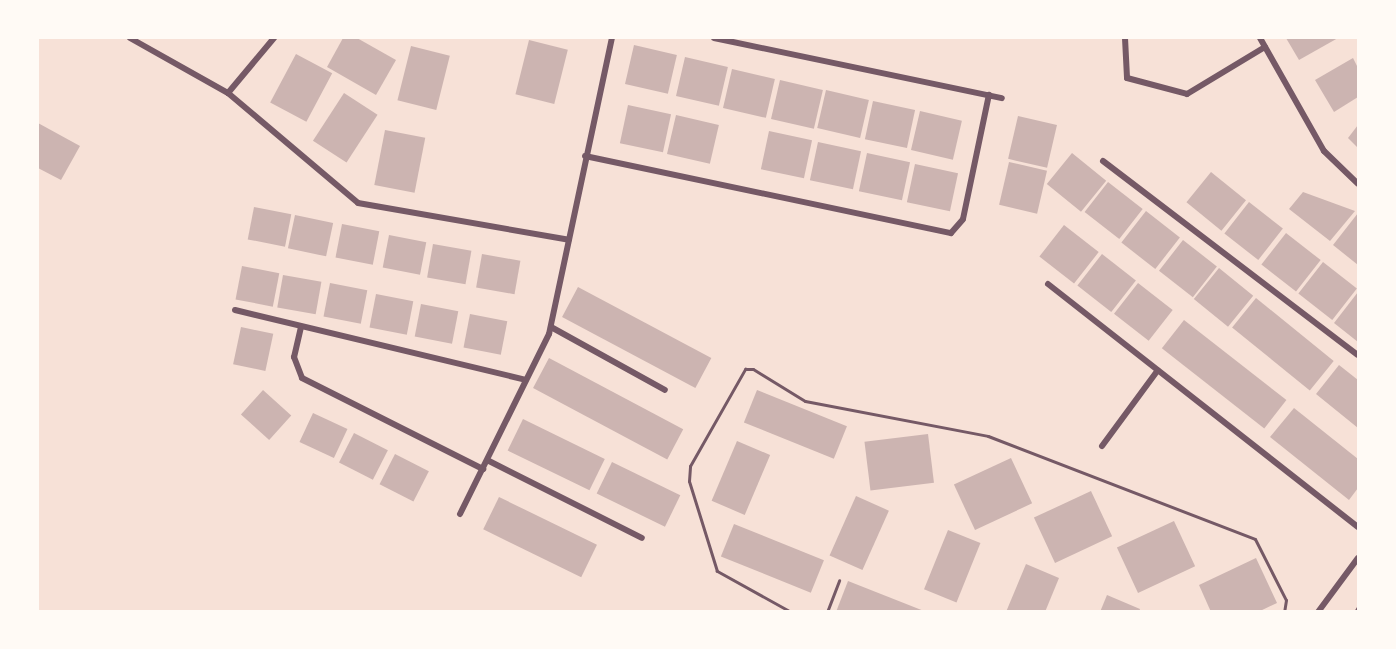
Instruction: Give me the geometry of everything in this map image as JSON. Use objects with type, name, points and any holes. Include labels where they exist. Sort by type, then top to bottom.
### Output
[{"type":"street","points":[[130,38],[228,93],[358,202],[569,240]]},
{"type":"street","points":[[228,93],[274,38]]},
{"type":"street","points":[[460,514],[489,461],[551,327],[585,156],[612,38]]},
{"type":"street","points":[[714,38],[1002,98]]},
{"type":"street","points":[[1125,38],[1127,78],[1187,94],[1265,47]]},
{"type":"street","points":[[1260,38],[1324,151],[1359,184]]},
{"type":"street","points":[[585,156],[951,234],[963,219],[989,96]]},
{"type":"street","points":[[1103,161],[1359,355]]},
{"type":"street","points":[[1048,284],[1359,527]]},
{"type":"street","points":[[235,310],[526,380]]},
{"type":"street","points":[[301,327],[294,357],[303,378],[483,469]]},
{"type":"street","points":[[551,327],[665,390]]},
{"type":"street","points":[[1102,446],[1158,370]]},
{"type":"street","points":[[489,461],[642,538]]},
{"type":"street","points":[[1320,611],[1359,558]]},
{"type":"lane","points":[[791,612],[717,570],[688,481],[690,466],[745,369],[753,369],[805,401],[988,436],[1255,539],[1286,600],[1284,612]]},
{"type":"lane","points":[[827,612],[839,580]]},
{"type":"lane","points":[[1355,612],[1359,607]]},
{"type":"building","points":[[343,38],[357,38],[396,60],[376,95],[327,67]]},
{"type":"building","points":[[1286,38],[1338,38],[1299,60]]},
{"type":"building","points":[[529,40],[568,50],[554,104],[515,94]]},
{"type":"building","points":[[634,45],[677,55],[668,94],[625,84]]},
{"type":"building","points":[[411,46],[450,56],[436,110],[397,100]]},
{"type":"building","points":[[296,54],[332,73],[306,122],[270,103]]},
{"type":"building","points":[[685,57],[728,67],[719,106],[676,96]]},
{"type":"building","points":[[1353,58],[1358,68],[1358,97],[1334,112],[1315,80]]},
{"type":"building","points":[[732,69],[775,79],[766,118],[723,108]]},
{"type":"building","points":[[780,80],[823,90],[814,129],[771,119]]},
{"type":"building","points":[[826,90],[869,100],[860,138],[817,128]]},
{"type":"building","points":[[344,93],[378,115],[347,163],[313,141]]},
{"type":"building","points":[[873,101],[915,110],[907,148],[865,139]]},
{"type":"building","points":[[628,105],[671,114],[663,152],[620,143]]},
{"type":"building","points":[[920,111],[962,121],[953,160],[911,150]]},
{"type":"building","points":[[676,115],[719,125],[710,164],[667,154]]},
{"type":"building","points":[[1018,116],[1057,125],[1047,168],[1008,159]]},
{"type":"building","points":[[38,123],[80,146],[61,180],[38,168]]},
{"type":"building","points":[[1358,125],[1358,148],[1348,138]]},
{"type":"building","points":[[385,130],[425,138],[415,193],[374,185]]},
{"type":"building","points":[[769,131],[812,140],[804,178],[761,169]]},
{"type":"building","points":[[818,142],[861,151],[853,189],[810,180]]},
{"type":"building","points":[[867,153],[910,162],[902,200],[859,191]]},
{"type":"building","points":[[1072,153],[1106,181],[1081,212],[1047,184]]},
{"type":"building","points":[[1009,162],[1047,171],[1037,214],[999,205]]},
{"type":"building","points":[[915,164],[958,173],[950,211],[907,202]]},
{"type":"building","points":[[1211,172],[1246,200],[1221,231],[1186,202]]},
{"type":"building","points":[[1108,182],[1143,209],[1119,239],[1085,212]]},
{"type":"building","points":[[1303,192],[1355,211],[1330,241],[1289,209]]},
{"type":"building","points":[[1249,202],[1283,228],[1258,260],[1224,234]]},
{"type":"building","points":[[254,207],[291,214],[285,247],[248,239]]},
{"type":"building","points":[[1146,211],[1180,237],[1155,269],[1121,243]]},
{"type":"building","points":[[1358,213],[1358,265],[1333,245]]},
{"type":"building","points":[[295,215],[333,223],[326,256],[288,248]]},
{"type":"building","points":[[342,224],[379,231],[373,265],[336,257]]},
{"type":"building","points":[[1064,225],[1099,252],[1074,284],[1039,257]]},
{"type":"building","points":[[1286,233],[1321,260],[1296,292],[1261,265]]},
{"type":"building","points":[[389,235],[426,242],[420,275],[383,267]]},
{"type":"building","points":[[1183,240],[1217,266],[1193,297],[1159,271]]},
{"type":"building","points":[[433,244],[471,251],[466,284],[427,277]]},
{"type":"building","points":[[482,254],[520,261],[515,294],[476,287]]},
{"type":"building","points":[[1102,254],[1136,280],[1111,312],[1077,286]]},
{"type":"building","points":[[1323,262],[1357,288],[1332,320],[1298,294]]},
{"type":"building","points":[[242,266],[279,273],[273,307],[236,299]]},
{"type":"building","points":[[1219,268],[1253,296],[1228,327],[1194,299]]},
{"type":"building","points":[[283,275],[321,282],[316,314],[277,307]]},
{"type":"building","points":[[330,283],[367,290],[361,324],[324,316]]},
{"type":"building","points":[[1138,283],[1173,310],[1149,341],[1114,314]]},
{"type":"building","points":[[578,287],[711,358],[695,388],[562,317]]},
{"type":"building","points":[[1358,292],[1358,342],[1334,323]]},
{"type":"building","points":[[376,294],[413,301],[407,335],[370,327]]},
{"type":"building","points":[[1256,298],[1334,361],[1310,390],[1232,328]]},
{"type":"building","points":[[421,304],[458,311],[452,344],[415,336]]},
{"type":"building","points":[[470,314],[507,321],[501,355],[464,347]]},
{"type":"building","points":[[1184,320],[1286,400],[1264,428],[1162,348]]},
{"type":"building","points":[[241,327],[273,334],[265,371],[233,364]]},
{"type":"building","points":[[549,358],[683,429],[667,459],[533,388]]},
{"type":"building","points":[[1339,365],[1358,380],[1358,428],[1316,394]]},
{"type":"building","points":[[263,390],[291,415],[269,440],[241,415]]},
{"type":"building","points":[[757,390],[847,426],[834,459],[744,422]]},
{"type":"building","points":[[1294,408],[1358,459],[1358,488],[1349,500],[1270,437]]},
{"type":"building","points":[[313,413],[347,429],[334,458],[299,442]]},
{"type":"building","points":[[523,419],[605,459],[589,490],[508,450]]},
{"type":"building","points":[[354,433],[388,450],[373,480],[339,462]]},
{"type":"building","points":[[928,434],[934,483],[870,490],[864,442]]},
{"type":"building","points":[[737,441],[770,455],[745,515],[712,501]]},
{"type":"building","points":[[395,454],[429,471],[413,502],[380,484]]},
{"type":"building","points":[[1011,458],[1032,503],[975,530],[954,485]]},
{"type":"building","points":[[612,462],[680,495],[665,527],[597,493]]},
{"type":"building","points":[[1091,491],[1112,536],[1055,563],[1034,518]]},
{"type":"building","points":[[856,496],[889,511],[862,570],[830,555]]},
{"type":"building","points":[[499,497],[597,545],[581,577],[483,529]]},
{"type":"building","points":[[1174,521],[1195,566],[1138,593],[1117,548]]},
{"type":"building","points":[[734,524],[824,560],[811,593],[721,556]]},
{"type":"building","points":[[948,530],[980,543],[956,602],[924,589]]},
{"type":"building","points":[[1256,558],[1277,603],[1258,612],[1211,612],[1199,585]]},
{"type":"building","points":[[1026,564],[1059,578],[1045,612],[1006,612]]},
{"type":"building","points":[[848,581],[924,611],[924,612],[836,612]]},
{"type":"building","points":[[1107,595],[1140,609],[1139,612],[1100,612]]}]
